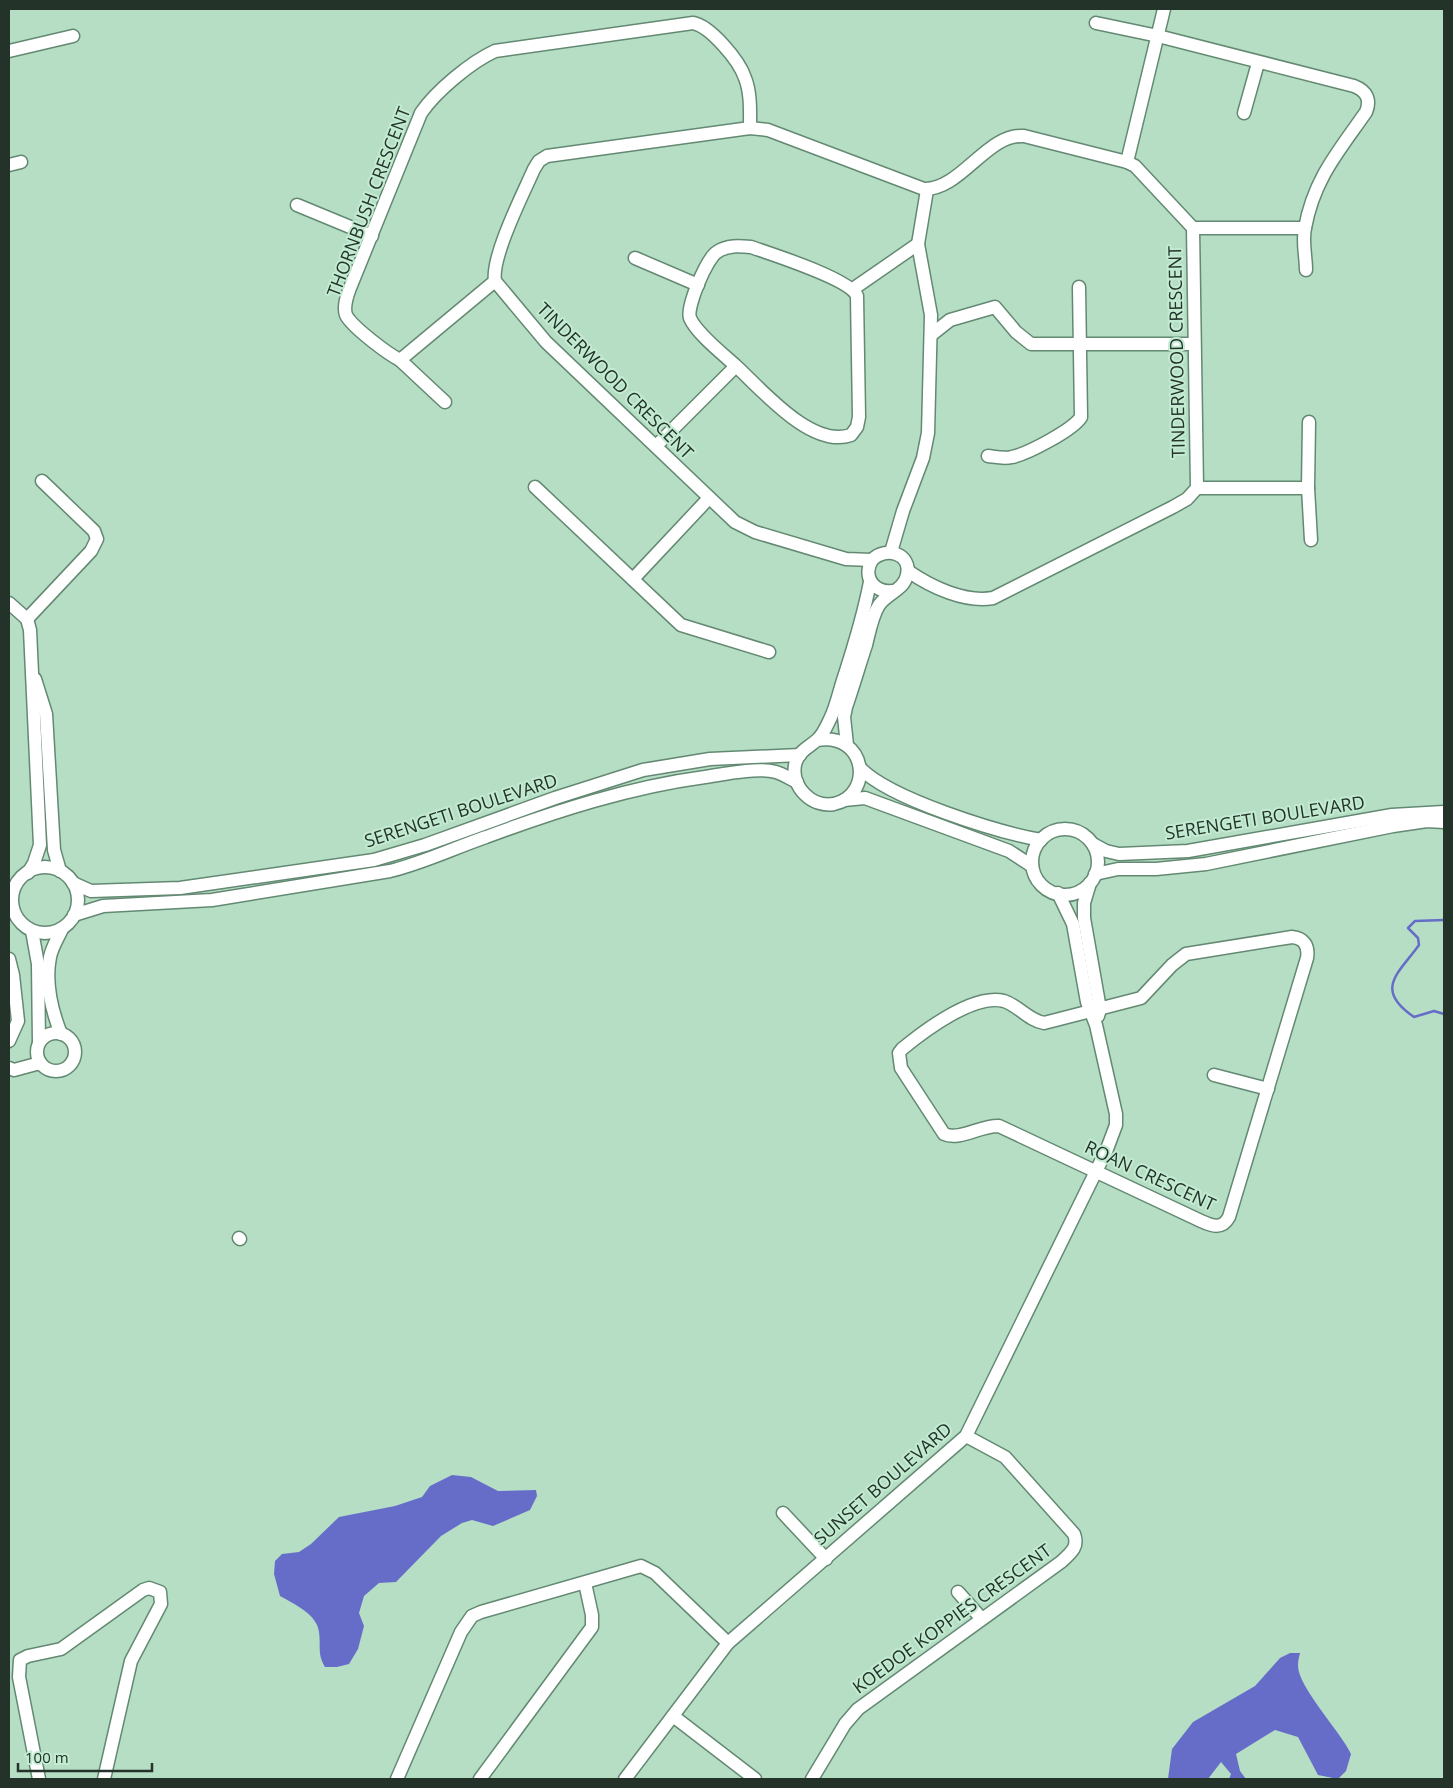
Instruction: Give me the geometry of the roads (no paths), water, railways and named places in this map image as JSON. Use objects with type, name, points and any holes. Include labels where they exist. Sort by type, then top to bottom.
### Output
[{"type":"street","points":[[1127,162],[1164,9]]},
{"type":"street","name":"THORNBUSH CRESCENT","points":[[400,360],[387,352],[346,315],[347,298],[421,113],[434,97],[477,61],[495,51],[692,23],[705,27],[712,32],[745,77],[750,105],[750,128]]},
{"type":"street","points":[[1096,23],[1158,36],[1354,86],[1368,96],[1369,106],[1366,112],[1316,187],[1304,228],[1306,270]]},
{"type":"street","points":[[9,51],[73,36]]},
{"type":"street","points":[[1244,113],[1258,63]]},
{"type":"street","points":[[445,402],[400,360],[495,281],[494,272],[505,239],[534,169],[543,158],[750,128],[768,130],[927,190],[918,244],[931,315],[928,433],[923,458],[903,511],[891,552]]},
{"type":"street","name":"TINDERWOOD CRESCENT","points":[[927,190],[942,185],[1007,137],[1016,136],[1127,162],[1135,166],[1193,228],[1197,488]]},
{"type":"street","points":[[297,205],[372,236]]},
{"type":"street","points":[[1193,228],[1304,228]]},
{"type":"street","points":[[853,289],[918,244]]},
{"type":"street","points":[[736,246],[762,250],[834,278],[853,289],[857,296],[858,417],[857,427],[852,436],[834,436],[804,426],[736,366],[691,319],[690,308],[698,285],[713,255],[721,249],[736,246]]},
{"type":"street","points":[[635,258],[698,285]]},
{"type":"street","name":"TINDERWOOD CRESCENT","points":[[495,281],[546,342],[709,498],[746,529],[846,559],[872,560]]},
{"type":"street","points":[[988,456],[1014,457],[1066,431],[1077,422],[1082,410],[1078,287]]},
{"type":"street","points":[[931,336],[950,320],[995,307],[1016,332],[1031,344],[1194,344]]},
{"type":"street","points":[[931,315],[950,320]]},
{"type":"street","points":[[656,446],[736,366]]},
{"type":"street","points":[[1310,422],[1308,488],[1311,540]]},
{"type":"street","points":[[27,619],[91,551],[97,539],[94,531],[42,481]]},
{"type":"street","points":[[535,487],[682,625],[769,652]]},
{"type":"street","points":[[908,571],[927,584],[972,598],[982,600],[993,598],[1173,507],[1187,499],[1197,488],[1308,488]]},
{"type":"street","points":[[633,579],[709,498]]},
{"type":"street","points":[[817,740],[832,715],[858,651],[877,608],[907,578],[908,571],[904,560],[891,552],[882,553],[872,560],[868,567],[869,579],[858,651],[844,717],[847,745]]},
{"type":"street","name":"TINDERWOOD CRESCENT","points":[[846,559],[869,579]]},
{"type":"street","points":[[869,579],[880,590],[896,590],[927,584]]},
{"type":"street","points":[[9,603],[27,619],[31,639],[33,728],[40,845],[34,863],[28,873],[12,890],[14,917],[32,930],[42,933],[62,929]]},
{"type":"street","points":[[31,670],[44,705],[48,728],[54,850],[60,871]]},
{"type":"street","points":[[33,728],[48,728]]},
{"type":"street","points":[[844,800],[858,784],[860,768],[856,754],[847,745],[828,739],[817,740],[807,746],[800,754],[795,765],[797,782],[806,796],[814,802],[834,804],[844,800],[865,798],[1009,851],[1032,866]]},
{"type":"street","name":"SERENGETI BOULEVARD","points":[[73,883],[90,891],[180,888],[374,860],[424,845],[555,798],[643,770],[710,759],[800,754]]},
{"type":"street","points":[[35,762],[50,761]]},
{"type":"street","points":[[860,768],[881,786],[897,793],[989,826],[1041,840]]},
{"type":"street","name":"SERENGETI BOULEVARD","points":[[74,915],[103,906],[212,900],[390,871],[418,864],[486,837],[571,808],[668,782],[730,773],[773,772],[797,782]]},
{"type":"street","name":"SERENGETI BOULEVARD","points":[[1093,844],[1106,851],[1119,854],[1188,851],[1382,817],[1444,812]]},
{"type":"street","name":"SERENGETI BOULEVARD","points":[[1092,879],[1118,869],[1156,869],[1206,864],[1393,826],[1427,821],[1444,822]]},
{"type":"street","points":[[1086,966],[1084,908],[1092,879],[1097,854],[1093,844],[1076,830],[1054,830],[1041,840],[1033,855],[1032,866],[1036,877],[1043,886],[1058,893],[1072,894],[1092,879]]},
{"type":"street","points":[[28,873],[46,868],[60,871],[73,883],[78,903],[74,915],[62,929],[52,950],[49,967],[53,1008],[62,1034],[73,1043],[75,1055],[64,1069],[58,1071],[51,1070],[40,1063],[37,1051],[39,1043],[38,957],[32,930]]},
{"type":"street","points":[[1058,893],[1073,924],[1086,966],[1094,1010]]},
{"type":"street","name":"ROAN CRESCENT","points":[[1292,937],[1302,940],[1307,947],[1307,958],[1268,1089],[1229,1217],[1224,1224],[1212,1226],[999,1126],[980,1128],[954,1137],[944,1134],[900,1068],[899,1060],[900,1053],[909,1043],[950,1015],[971,1005],[1001,1000],[1036,1022],[1044,1023],[1141,998],[1172,965],[1186,954],[1292,937]]},
{"type":"street","points":[[9,959],[13,974],[18,1022],[9,1041]]},
{"type":"street","name":"SUNSET BOULEVARD","points":[[625,1779],[728,1643],[966,1436],[1114,1134],[1116,1114],[1094,1010]]},
{"type":"street","points":[[39,1043],[47,1035],[62,1034]]},
{"type":"street","points":[[9,1068],[14,1070],[40,1063]]},
{"type":"street","points":[[1214,1075],[1268,1089]]},
{"type":"street","name":"KOEDOE KOPPIES CRESCENT","points":[[812,1779],[851,1715],[1072,1553],[1076,1543],[1074,1534],[1005,1457],[966,1436]]},
{"type":"street","points":[[783,1513],[826,1559]]},
{"type":"street","points":[[400,1778],[461,1632],[472,1616],[631,1567],[646,1567],[656,1574],[728,1643]]},
{"type":"street","points":[[480,1779],[592,1628],[585,1582]]},
{"type":"street","points":[[39,1779],[19,1677],[20,1660],[28,1656],[61,1649],[143,1590],[154,1589],[160,1592],[161,1604],[131,1661],[104,1779]]},
{"type":"street","points":[[958,1592],[981,1618]]},
{"type":"street","points":[[673,1716],[755,1779]]},
{"type":"water","points":[[452,1475],[471,1477],[498,1491],[536,1490],[537,1496],[530,1510],[493,1526],[472,1520],[462,1523],[441,1536],[396,1582],[379,1583],[364,1596],[359,1613],[364,1626],[358,1649],[349,1664],[325,1667],[320,1654],[319,1632],[314,1620],[304,1610],[280,1596],[274,1574],[275,1561],[282,1554],[299,1552],[311,1544],[339,1517],[395,1506],[422,1497],[430,1486]]},
{"type":"water","points":[[1290,1653],[1300,1653],[1298,1665],[1304,1685],[1351,1754],[1346,1771],[1338,1779],[1318,1775],[1298,1737],[1275,1730],[1236,1754],[1240,1771],[1246,1779],[1229,1779],[1231,1774],[1221,1762],[1208,1779],[1168,1779],[1172,1749],[1193,1722],[1255,1686],[1280,1658]]},
{"type":"waterway","points":[[1444,920],[1415,921],[1408,928],[1418,938],[1419,945],[1398,973],[1392,989],[1395,998],[1402,1007],[1414,1017],[1434,1011],[1444,1014]]}]
